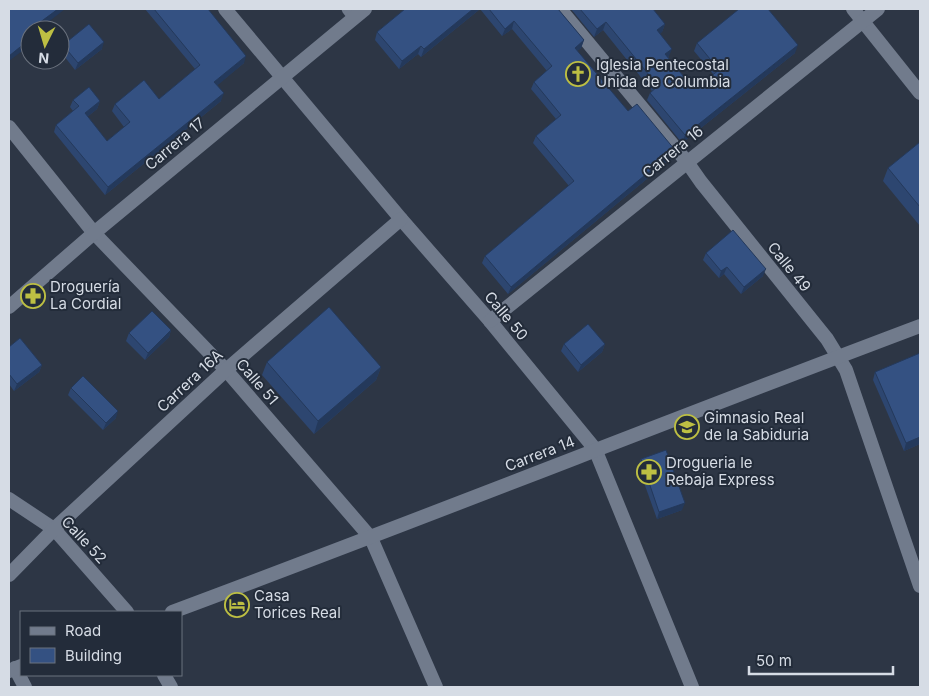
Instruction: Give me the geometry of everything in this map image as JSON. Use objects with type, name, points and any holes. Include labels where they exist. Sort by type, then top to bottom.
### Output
[{"type":"street","name":"Calle 50","points":[[225,9],[596,449],[692,687]]},
{"type":"street","name":"Calle 49","points":[[560,9],[687,162],[827,339],[846,370],[920,586]]},
{"type":"street","points":[[852,9],[920,93]]},
{"type":"street","name":"Carrera 16","points":[[490,321],[878,9]]},
{"type":"street","name":"Carrera 17","points":[[9,307],[94,233],[282,78],[355,12]]},
{"type":"street","name":"Calle 51","points":[[9,127],[94,233],[226,370],[371,538],[436,687]]},
{"type":"street","name":"Carrera 16A","points":[[9,575],[54,529],[226,370],[401,219]]},
{"type":"street","name":"Carrera 14","points":[[175,611],[371,538],[596,449],[920,326]]},
{"type":"street","name":"Calle 52","points":[[9,499],[54,529],[126,611]]},
{"type":"street","points":[[15,668],[25,687]]},
{"type":"street","points":[[165,676],[171,687]]},
{"type":"building","points":[[9,9],[58,9],[43,20],[20,20],[20,47],[9,56]]},
{"type":"building","points":[[154,9],[208,9],[246,56],[214,82],[224,93],[108,187],[56,125],[79,106],[73,100],[89,87],[100,101],[85,113],[107,141],[130,122],[115,104],[144,80],[159,99],[200,65]]},
{"type":"building","points":[[405,9],[473,9],[424,49],[421,46],[402,61],[377,32]]},
{"type":"building","points":[[489,9],[558,9],[584,40],[575,48],[628,111],[637,104],[675,150],[511,287],[485,256],[574,181],[536,136],[561,115],[534,82],[552,66],[514,21],[505,29]]},
{"type":"building","points":[[580,9],[653,9],[665,24],[657,30],[672,49],[665,54],[694,89],[719,70],[697,43],[739,9],[768,9],[798,45],[685,135],[650,93],[658,86],[606,22],[597,29]]},
{"type":"building","points":[[89,24],[104,42],[78,63],[70,53],[70,39]]},
{"type":"building","points":[[920,142],[920,207],[888,168]]},
{"type":"building","points":[[733,230],[766,269],[744,287],[727,267],[721,271],[706,253]]},
{"type":"building","points":[[329,307],[381,367],[318,421],[267,362]]},
{"type":"building","points":[[152,311],[171,330],[148,353],[129,333]]},
{"type":"building","points":[[588,324],[605,344],[581,365],[564,344]]},
{"type":"building","points":[[20,338],[42,365],[17,384],[9,374],[9,347]]},
{"type":"building","points":[[920,353],[920,437],[906,443],[875,372]]},
{"type":"building","points":[[83,376],[118,411],[106,423],[71,388]]},
{"type":"building","points":[[666,450],[685,503],[659,512],[641,459]]},
{"type":"place","name":"Iglesia Pentecostal Unida de Columbia","points":[[578,74]]},
{"type":"place","name":"Droguería La Cordial","points":[[33,296]]},
{"type":"place","name":"Gimnasio Real de la Sabiduria","points":[[687,427]]},
{"type":"place","name":"Drogueria le Rebaja Express","points":[[649,472]]},
{"type":"place","name":"Casa Torices Real","points":[[237,605]]}]
